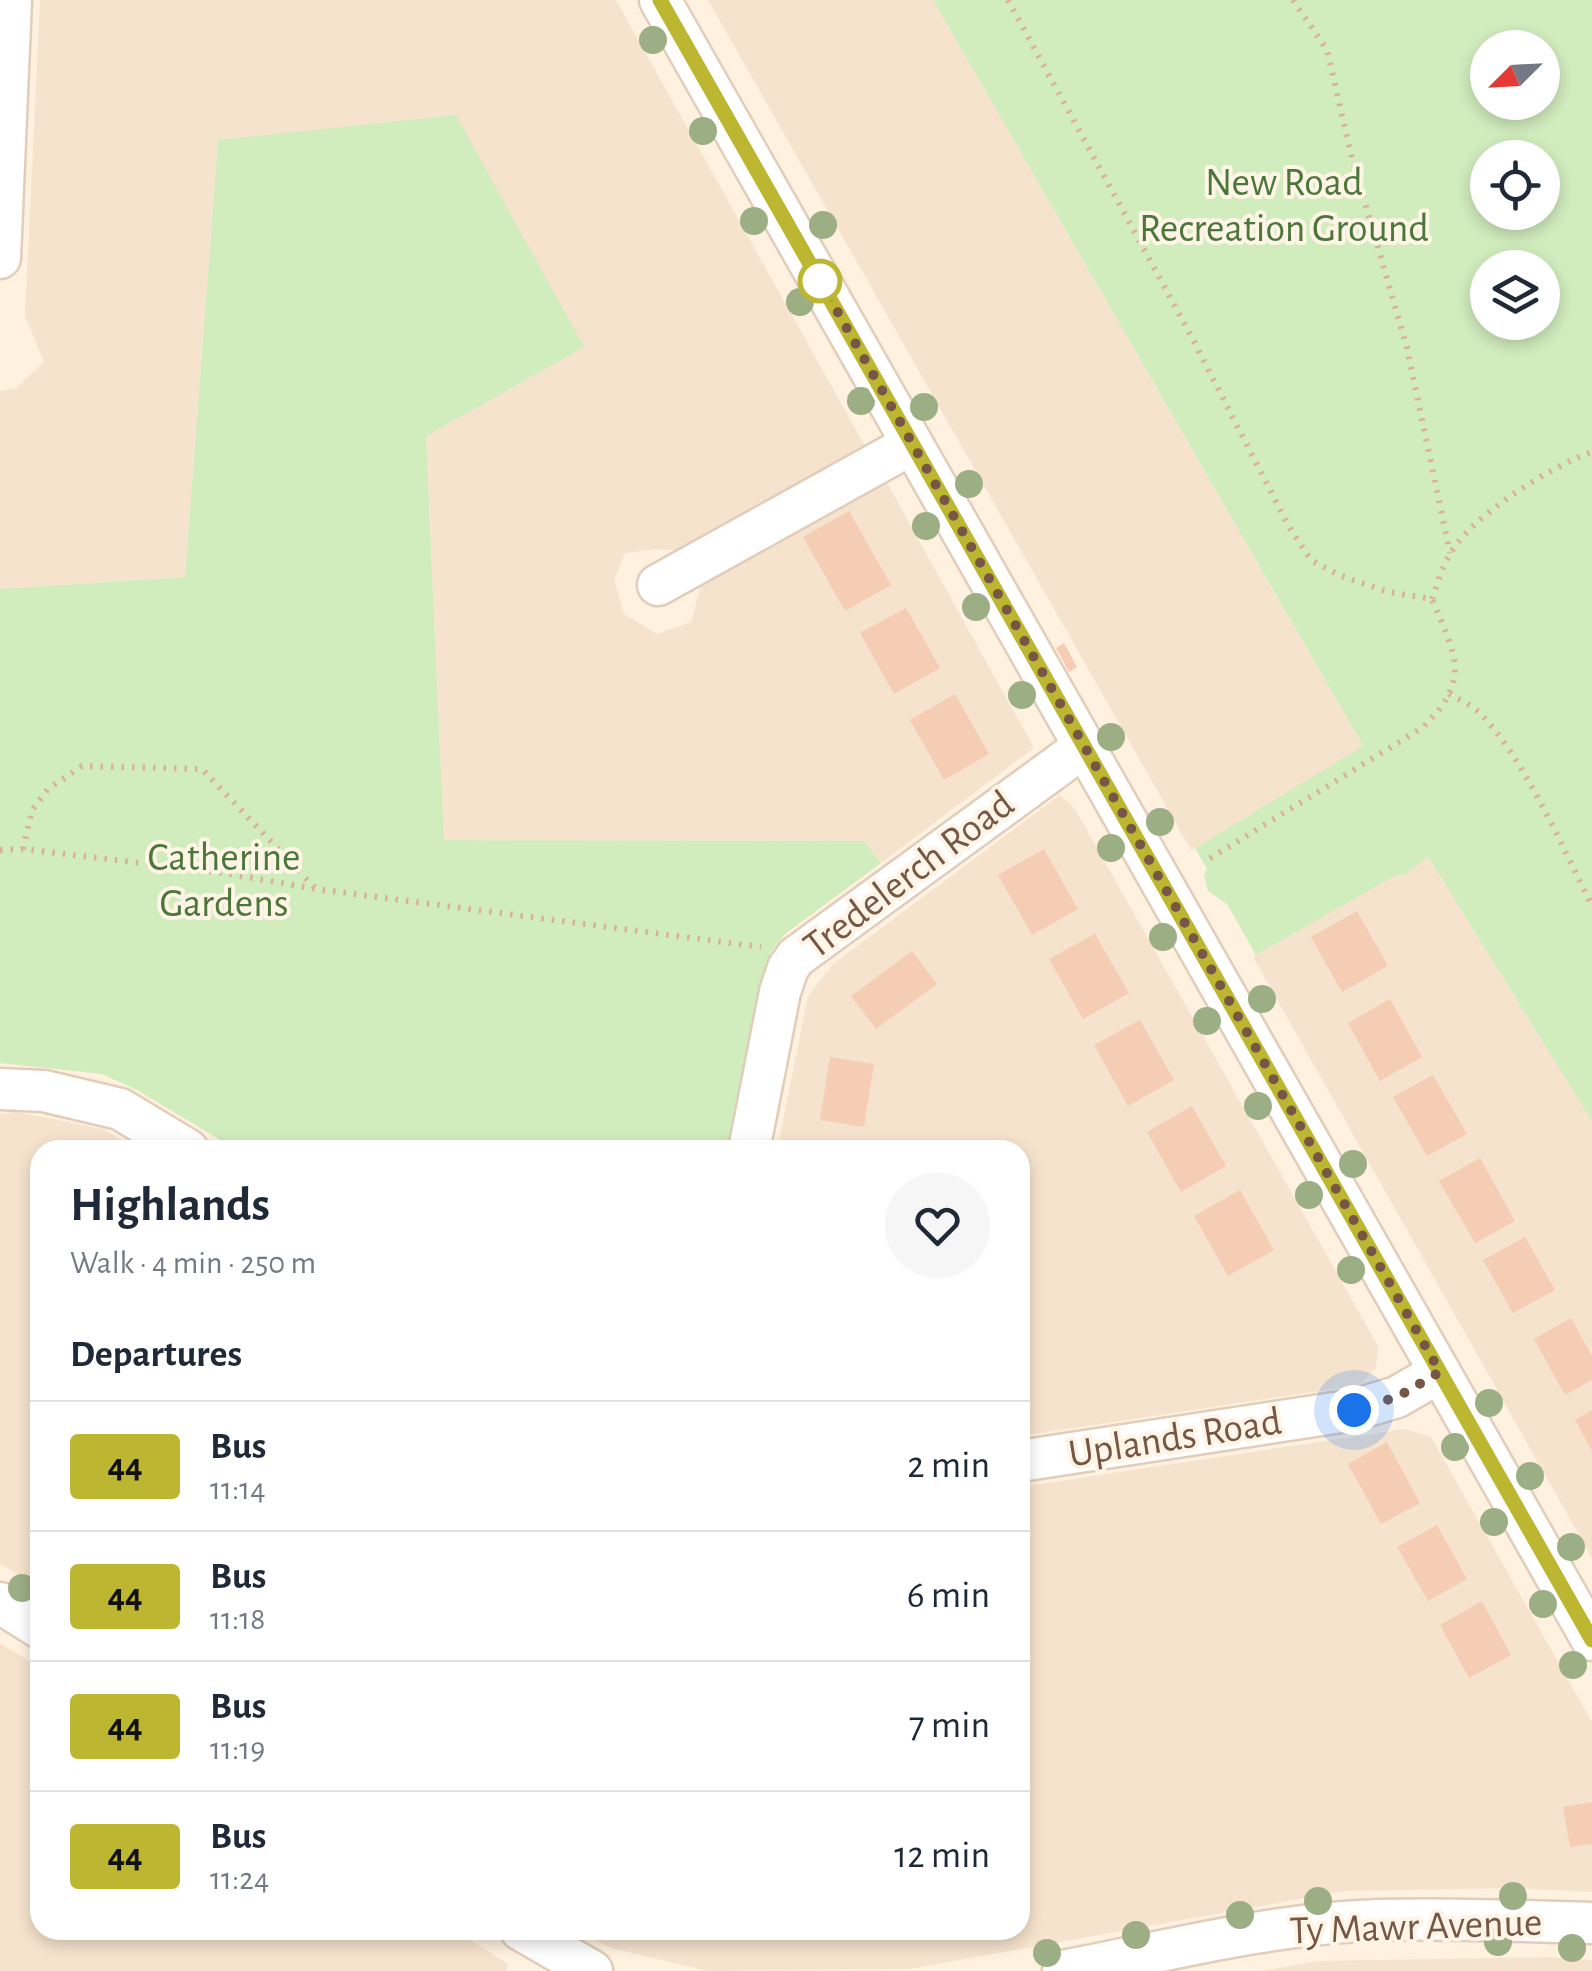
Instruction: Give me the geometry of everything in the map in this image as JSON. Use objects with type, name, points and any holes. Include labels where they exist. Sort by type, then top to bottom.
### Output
[{"type":"street","points":[[0,258],[11,0]]},
{"type":"street","points":[[660,0],[1592,1640]]},
{"type":"street","points":[[658,584],[912,444]]},
{"type":"street","name":"Tredelerch Road","points":[[751,1140],[780,992],[796,957],[1085,746]]},
{"type":"street","points":[[0,1089],[44,1090],[120,1108],[172,1140]]},
{"type":"street","name":"Uplands Road","points":[[1030,1459],[1354,1410],[1397,1397],[1440,1372]]},
{"type":"street","points":[[0,1603],[30,1622]]},
{"type":"street","name":"Ty Mawr Avenue","points":[[1064,1971],[1218,1941],[1378,1920],[1592,1923]]},
{"type":"street","points":[[537,1949],[592,1971]]},
{"type":"path","points":[[1008,0],[1189,332],[1288,524],[1312,560],[1388,592],[1432,600]]},
{"type":"path","points":[[1293,0],[1327,50],[1351,154],[1407,348],[1450,553]]},
{"type":"path","points":[[1204,862],[1407,739],[1442,710],[1456,667],[1452,646],[1432,600],[1450,553],[1480,520],[1532,482],[1592,452]]},
{"type":"path","points":[[1449,694],[1475,708],[1498,735],[1592,906]]},
{"type":"path","points":[[23,850],[32,810],[48,789],[82,766],[202,769],[316,889]]},
{"type":"path","points":[[0,850],[224,873],[316,889],[773,948],[796,957]]},
{"type":"shaded area","points":[[40,0],[616,0],[866,448],[684,551],[625,553],[614,580],[624,614],[657,634],[691,622],[701,585],[886,481],[1034,748],[881,863],[864,841],[444,840],[426,436],[218,140],[185,577],[0,589],[0,391],[16,388],[44,362],[25,316]]},
{"type":"shaded area","points":[[708,0],[933,0],[1363,747],[1191,850]]},
{"type":"shaded area","points":[[1060,795],[1075,809],[1378,1346],[1376,1368],[1359,1385],[1030,1434],[1030,1140],[779,1140],[808,996],[833,964]]},
{"type":"shaded area","points":[[1427,856],[1592,1121],[1592,1558],[1253,957]]},
{"type":"shaded area","points":[[17,1112],[103,1129],[121,1140],[30,1140],[30,1582],[0,1564],[0,1114]]},
{"type":"shaded area","points":[[1405,1429],[1431,1437],[1592,1722],[1592,1892],[1516,1888],[1345,1891],[909,1969],[708,1971],[611,1948],[595,1940],[1030,1940],[1030,1485]]},
{"type":"shaded area","points":[[0,1643],[30,1662],[30,1940],[470,1940],[508,1964],[507,1971],[0,1971]]},
{"type":"shaded area","points":[[1551,1957],[1592,1960],[1592,1971],[1261,1971],[1319,1961]]},
{"type":"green space","name":"New Road Recreation Ground","points":[[933,0],[1592,0],[1592,1121],[1428,857],[1405,874],[1394,876],[1256,955],[1227,904],[1208,891],[1204,875],[1207,869],[1195,848],[1363,746]]},
{"type":"green space","name":"Catherine Gardens","points":[[456,115],[584,347],[426,436],[444,840],[864,841],[881,863],[785,934],[769,954],[777,960],[736,1140],[220,1140],[137,1090],[102,1074],[0,1063],[0,589],[185,577],[218,140]]},
{"type":"building","points":[[849,511],[891,585],[845,611],[803,537]]},
{"type":"building","points":[[906,608],[940,668],[894,694],[860,633]]},
{"type":"building","points":[[1064,643],[1077,667],[1069,672],[1056,648]]},
{"type":"building","points":[[955,694],[989,754],[944,780],[910,720]]},
{"type":"building","points":[[1044,849],[1078,909],[1032,935],[998,875]]},
{"type":"building","points":[[1357,911],[1388,966],[1342,992],[1311,937]]},
{"type":"building","points":[[1095,934],[1129,993],[1083,1019],[1049,959]]},
{"type":"building","points":[[912,951],[937,984],[876,1029],[851,996]]},
{"type":"building","points":[[1390,999],[1422,1057],[1380,1081],[1348,1023]]},
{"type":"building","points":[[1140,1020],[1174,1080],[1128,1106],[1094,1045]]},
{"type":"building","points":[[830,1057],[874,1064],[864,1127],[820,1120]]},
{"type":"building","points":[[1433,1075],[1467,1134],[1427,1156],[1393,1097]]},
{"type":"building","points":[[1192,1106],[1226,1166],[1181,1192],[1147,1132]]},
{"type":"building","points":[[1480,1158],[1515,1221],[1475,1243],[1439,1181]]},
{"type":"building","points":[[1240,1190],[1274,1250],[1228,1276],[1194,1216]]},
{"type":"building","points":[[1525,1237],[1555,1290],[1513,1313],[1483,1260]]},
{"type":"building","points":[[1571,1318],[1592,1356],[1592,1380],[1565,1395],[1534,1339]]},
{"type":"building","points":[[1592,1410],[1592,1451],[1575,1420]]},
{"type":"building","points":[[1387,1442],[1420,1503],[1381,1524],[1348,1464]]},
{"type":"building","points":[[1437,1525],[1467,1579],[1428,1601],[1397,1547]]},
{"type":"building","points":[[1482,1601],[1511,1655],[1469,1678],[1440,1625]]},
{"type":"building","points":[[1592,1802],[1592,1844],[1570,1847],[1563,1807]]},
{"type":"bus line","name":"44","points":[[660,0],[1592,1640]]},
{"type":"route","points":[[820,281],[1440,1372],[1397,1397],[1354,1410]]}]
